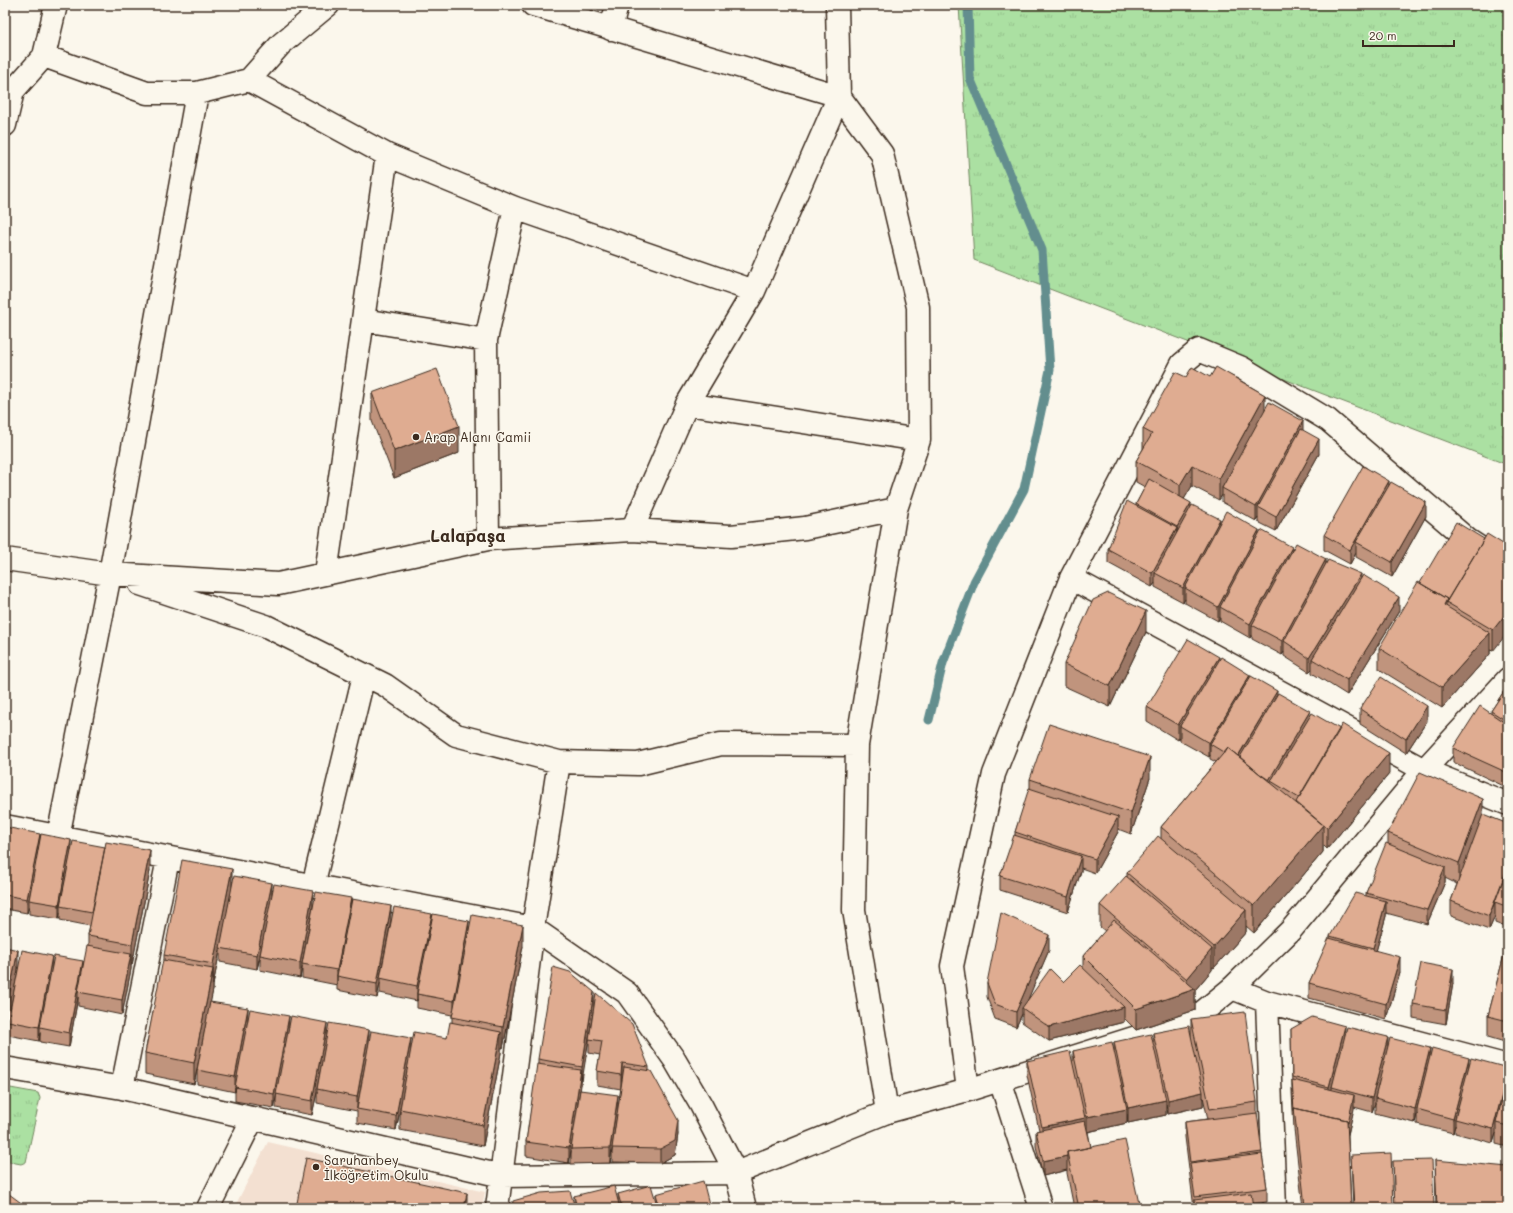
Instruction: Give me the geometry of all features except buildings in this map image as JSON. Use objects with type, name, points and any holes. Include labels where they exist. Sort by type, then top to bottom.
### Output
[{"type":"street","points":[[5,125],[9,90],[44,56],[56,5]]},
{"type":"street","points":[[44,56],[146,93],[197,93],[250,80],[281,44],[328,5]]},
{"type":"street","points":[[533,5],[611,30],[839,96],[882,154],[918,307],[919,440],[896,509],[857,745],[854,910],[887,1112]]},
{"type":"street","points":[[611,30],[617,5]]},
{"type":"street","points":[[632,530],[687,404],[754,291],[839,96],[837,5]]},
{"type":"street","points":[[250,80],[387,155],[515,208],[754,291]]},
{"type":"street","points":[[58,837],[110,574],[197,93]]},
{"type":"street","points":[[326,573],[387,155]]},
{"type":"street","points":[[488,540],[486,340],[515,208]]},
{"type":"street","points":[[363,320],[486,340]]},
{"type":"street","points":[[968,1090],[952,966],[994,774],[1071,578],[1182,364],[1199,350],[1242,368],[1328,420],[1468,540],[1508,566]]},
{"type":"street","points":[[687,404],[919,440]]},
{"type":"street","points":[[5,559],[110,574],[278,584],[488,540],[632,530],[732,536],[804,528],[896,509]]},
{"type":"street","points":[[110,574],[266,626],[386,685],[456,735],[559,762],[638,764],[721,744],[857,745]]},
{"type":"street","points":[[1071,578],[1424,770],[1508,804]]},
{"type":"street","points":[[313,886],[364,675]]},
{"type":"street","points":[[5,1068],[122,1088],[502,1176],[736,1173],[887,1112],[968,1090],[1194,1019],[1232,988],[1291,930],[1424,770],[1508,679]]},
{"type":"street","points":[[497,1208],[533,928],[559,762]]},
{"type":"street","points":[[5,826],[168,859],[533,928],[627,993],[674,1059],[701,1105],[736,1173],[745,1208]]},
{"type":"street","points":[[122,1088],[168,859]]},
{"type":"street","points":[[1232,988],[1267,1002],[1508,1066]]},
{"type":"street","points":[[1267,1002],[1275,1208]]},
{"type":"street","points":[[1000,1080],[1041,1208]]},
{"type":"street","points":[[208,1208],[253,1118]]},
{"type":"shaded area","name":"Saruhanbey İlköğretim Okulu","points":[[268,1142],[485,1192],[482,1208],[234,1208]]},
{"type":"green space","points":[[959,5],[1508,5],[1508,465],[974,260]]},
{"type":"green space","points":[[5,1087],[38,1093],[40,1098],[26,1162],[21,1164],[5,1161]]},
{"type":"waterway","points":[[929,720],[943,663],[974,582],[1024,489],[1050,370],[1042,250],[970,78],[968,5]]},
{"type":"place","name":"Arap Alanı Camii","points":[[416,437]]},
{"type":"place","name":"Saruhanbey İlköğretim Okulu","points":[[316,1167]]},
{"type":"district","name":"Lalapaşa","points":[[468,536]]}]
